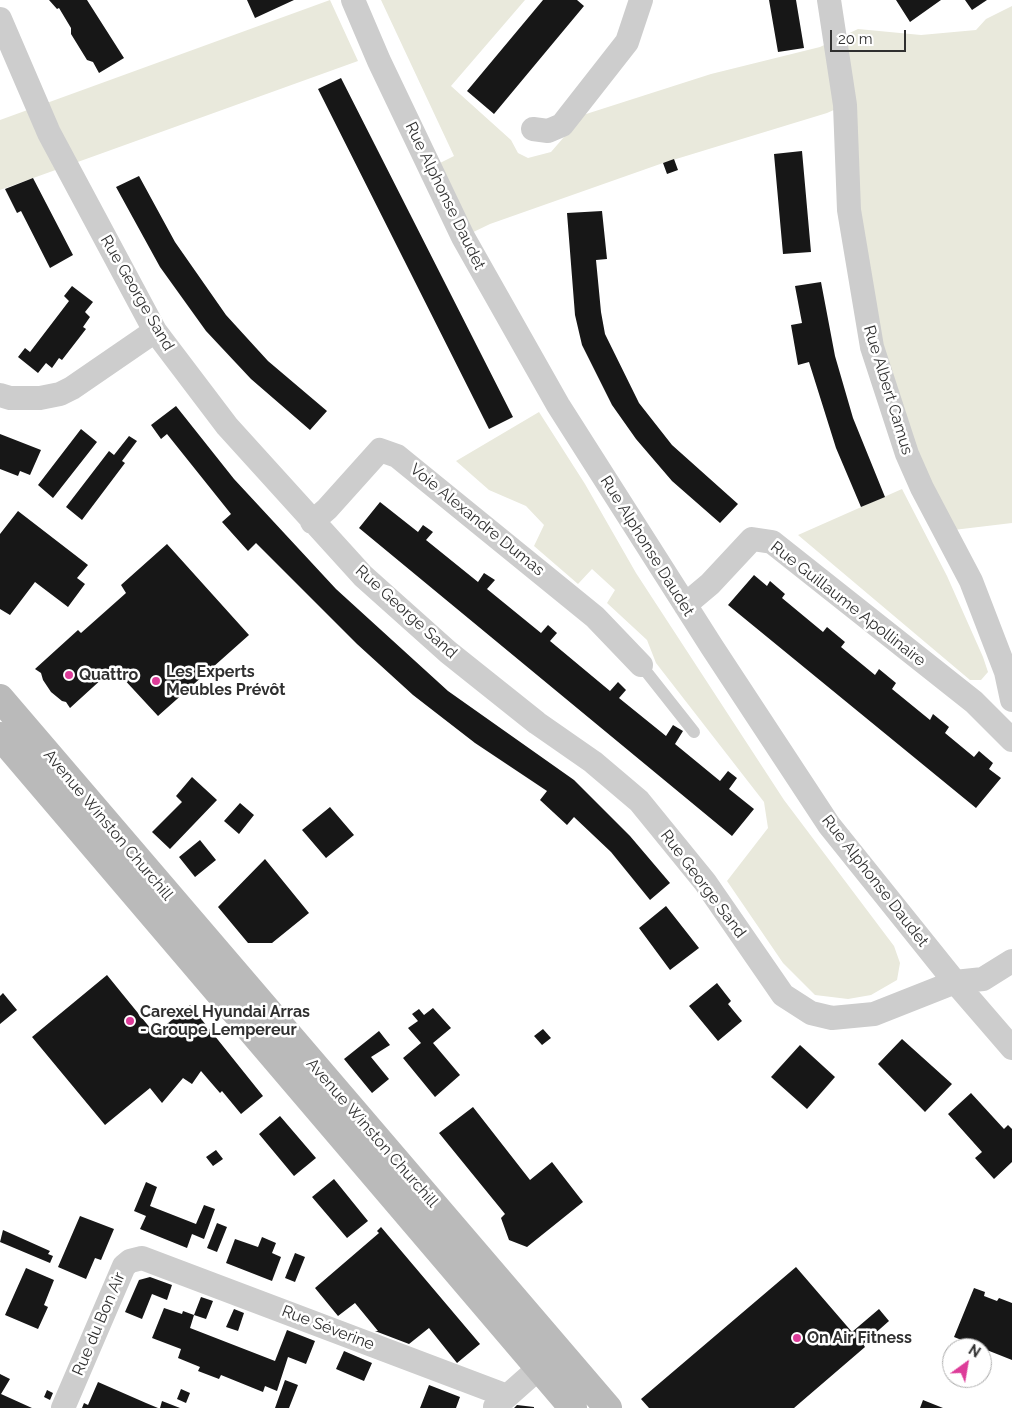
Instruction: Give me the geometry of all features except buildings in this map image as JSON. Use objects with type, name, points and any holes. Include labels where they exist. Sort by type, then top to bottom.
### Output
[{"type":"main road","name":"Avenue Winston Churchill","points":[[0,698],[608,1408]]},
{"type":"main road","name":"Avenue Winston Churchill","points":[[0,736],[573,1408]]},
{"type":"street","name":"Rue Alphonse Daudet","points":[[352,0],[463,237],[558,405],[685,605],[829,824],[954,982],[1012,1048]]},
{"type":"street","points":[[533,129],[548,131],[562,125],[627,42],[641,0]]},
{"type":"street","name":"Rue Albert Camus","points":[[829,0],[846,105],[849,210],[872,347],[907,454],[922,488],[971,580],[1006,672],[1012,700]]},
{"type":"street","name":"Rue George Sand","points":[[0,20],[49,133],[155,331],[227,426],[312,522],[363,576],[448,652],[537,723],[593,762],[639,800],[706,882],[783,995],[811,1013],[832,1018],[874,1014],[954,982]]},
{"type":"street","points":[[0,395],[10,398],[40,398],[60,394],[155,331]]},
{"type":"street","name":"Voie Alexandre Dumas","points":[[312,522],[327,509],[380,450],[397,456],[595,617],[642,664]]},
{"type":"street","name":"Rue Guillaume Apollinaire","points":[[685,605],[710,584],[752,539],[772,542],[974,702],[1012,740]]},
{"type":"street","points":[[954,982],[983,979],[1012,961]]},
{"type":"street","name":"Rue du Bon Air","points":[[63,1408],[124,1266],[137,1258],[149,1260]]},
{"type":"street","name":"Rue Séverine","points":[[149,1260],[500,1402]]},
{"type":"street","points":[[500,1402],[539,1368]]},
{"type":"lane","points":[[642,664],[694,732]]},
{"type":"shaded area","points":[[330,0],[358,61],[0,190],[0,120]]},
{"type":"shaded area","points":[[381,0],[525,0],[451,86],[511,140],[518,153],[528,158],[551,152],[583,115],[711,74],[820,47],[858,29],[921,35],[976,30],[986,19],[1012,6],[1012,523],[945,531],[872,347],[845,105],[827,113],[663,163],[490,224],[463,237],[430,168],[454,156]]},
{"type":"shaded area","points":[[539,412],[585,484],[636,573],[784,800],[894,946],[900,963],[897,980],[871,995],[848,999],[815,995],[783,963],[727,881],[768,828],[764,802],[656,663],[647,640],[607,603],[615,590],[592,569],[578,584],[534,546],[544,525],[526,506],[489,490],[456,461]]},
{"type":"shaded area","points":[[902,489],[947,576],[983,657],[988,672],[981,680],[970,680],[798,535]]},
{"type":"place","name":"Quattro","points":[[69,675]]},
{"type":"place","name":"Les Experts Meubles Prévôt","points":[[156,681]]},
{"type":"place","name":"Carexel Hyundai Arras - Groupe Lempereur","points":[[130,1021]]},
{"type":"place","name":"On Air Fitness","points":[[797,1338]]}]
